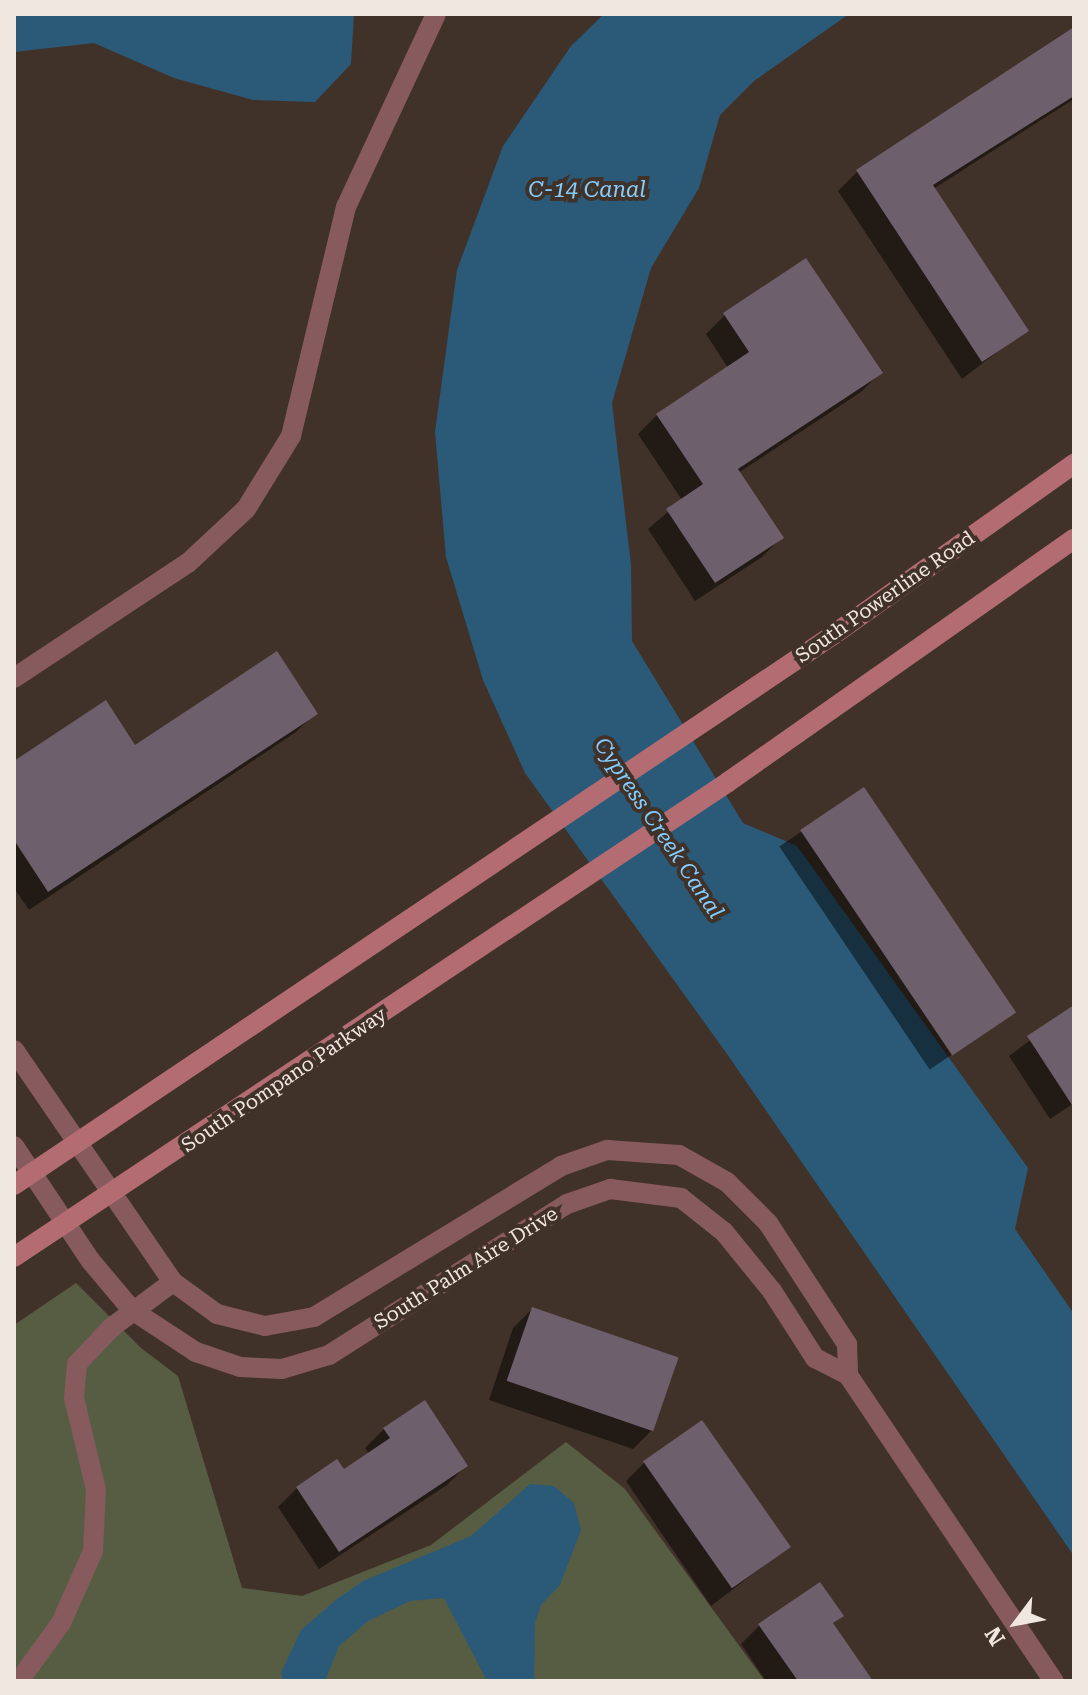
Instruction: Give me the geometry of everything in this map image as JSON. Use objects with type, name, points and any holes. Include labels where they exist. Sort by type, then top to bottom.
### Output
[{"type":"main road","name":"South Powerline Road","points":[[77,1145],[695,728],[1074,464]]},
{"type":"main road","name":"South Pompano Parkway","points":[[14,1257],[728,782],[1074,539]]},
{"type":"main road","points":[[14,1185],[77,1145]]},
{"type":"street","points":[[14,678],[188,563],[246,509],[291,436],[346,207],[436,14]]},
{"type":"street","name":"South Palm Aire Drive","points":[[14,1050],[173,1282],[217,1314],[265,1326],[314,1317],[561,1166],[607,1150],[679,1155],[727,1182],[768,1223],[847,1344],[848,1375]]},
{"type":"street","name":"South Palm Aire Drive","points":[[14,1146],[66,1224],[132,1310],[196,1352],[240,1367],[282,1369],[329,1355],[567,1204],[610,1189],[651,1190],[681,1198],[724,1232],[772,1291],[815,1358],[848,1375],[1054,1681]]},
{"type":"street","points":[[19,1681],[61,1623],[93,1551],[96,1490],[74,1398],[77,1364],[132,1310],[173,1282]]},
{"type":"green space","points":[[76,1283],[141,1348],[178,1376],[242,1588],[302,1596],[431,1545],[566,1442],[625,1489],[765,1681],[14,1681],[14,1325]]},
{"type":"water","points":[[14,14],[354,14],[351,64],[315,102],[253,100],[174,78],[94,43],[14,52]]},
{"type":"water","name":"C-14 Canal","points":[[604,14],[849,14],[754,81],[720,115],[699,188],[651,268],[612,403],[631,565],[632,641],[743,823],[797,846],[1028,1168],[1015,1229],[1074,1314],[1074,1556],[727,1054],[525,773],[483,680],[446,557],[435,432],[457,270],[503,146],[571,46]]},
{"type":"water","points":[[530,1484],[554,1486],[574,1503],[581,1530],[560,1585],[541,1605],[535,1623],[534,1681],[487,1681],[444,1598],[410,1601],[368,1621],[339,1646],[325,1681],[283,1681],[281,1673],[301,1630],[337,1599],[363,1581],[471,1536]]},
{"type":"building","points":[[1074,27],[1074,96],[933,185],[1029,331],[982,362],[856,170]]},
{"type":"building","points":[[806,258],[883,373],[738,469],[784,538],[715,583],[666,509],[703,484],[656,414],[749,352],[723,313]]},
{"type":"building","points":[[277,651],[318,714],[48,892],[14,840],[14,761],[106,700],[135,745]]},
{"type":"building","points":[[864,787],[1016,1012],[952,1056],[800,830]]},
{"type":"building","points":[[1074,1005],[1074,1108],[1027,1036]]},
{"type":"building","points":[[532,1307],[679,1357],[653,1431],[507,1381]]},
{"type":"building","points":[[425,1400],[468,1466],[339,1552],[296,1487],[337,1459],[344,1469],[390,1438],[383,1428]]},
{"type":"building","points":[[702,1420],[791,1547],[732,1588],[643,1461]]},
{"type":"building","points":[[820,1582],[844,1616],[833,1623],[873,1681],[798,1681],[758,1624]]},
{"type":"water label","name":"Cypress Creek Canal","points":[[659,828]]}]
